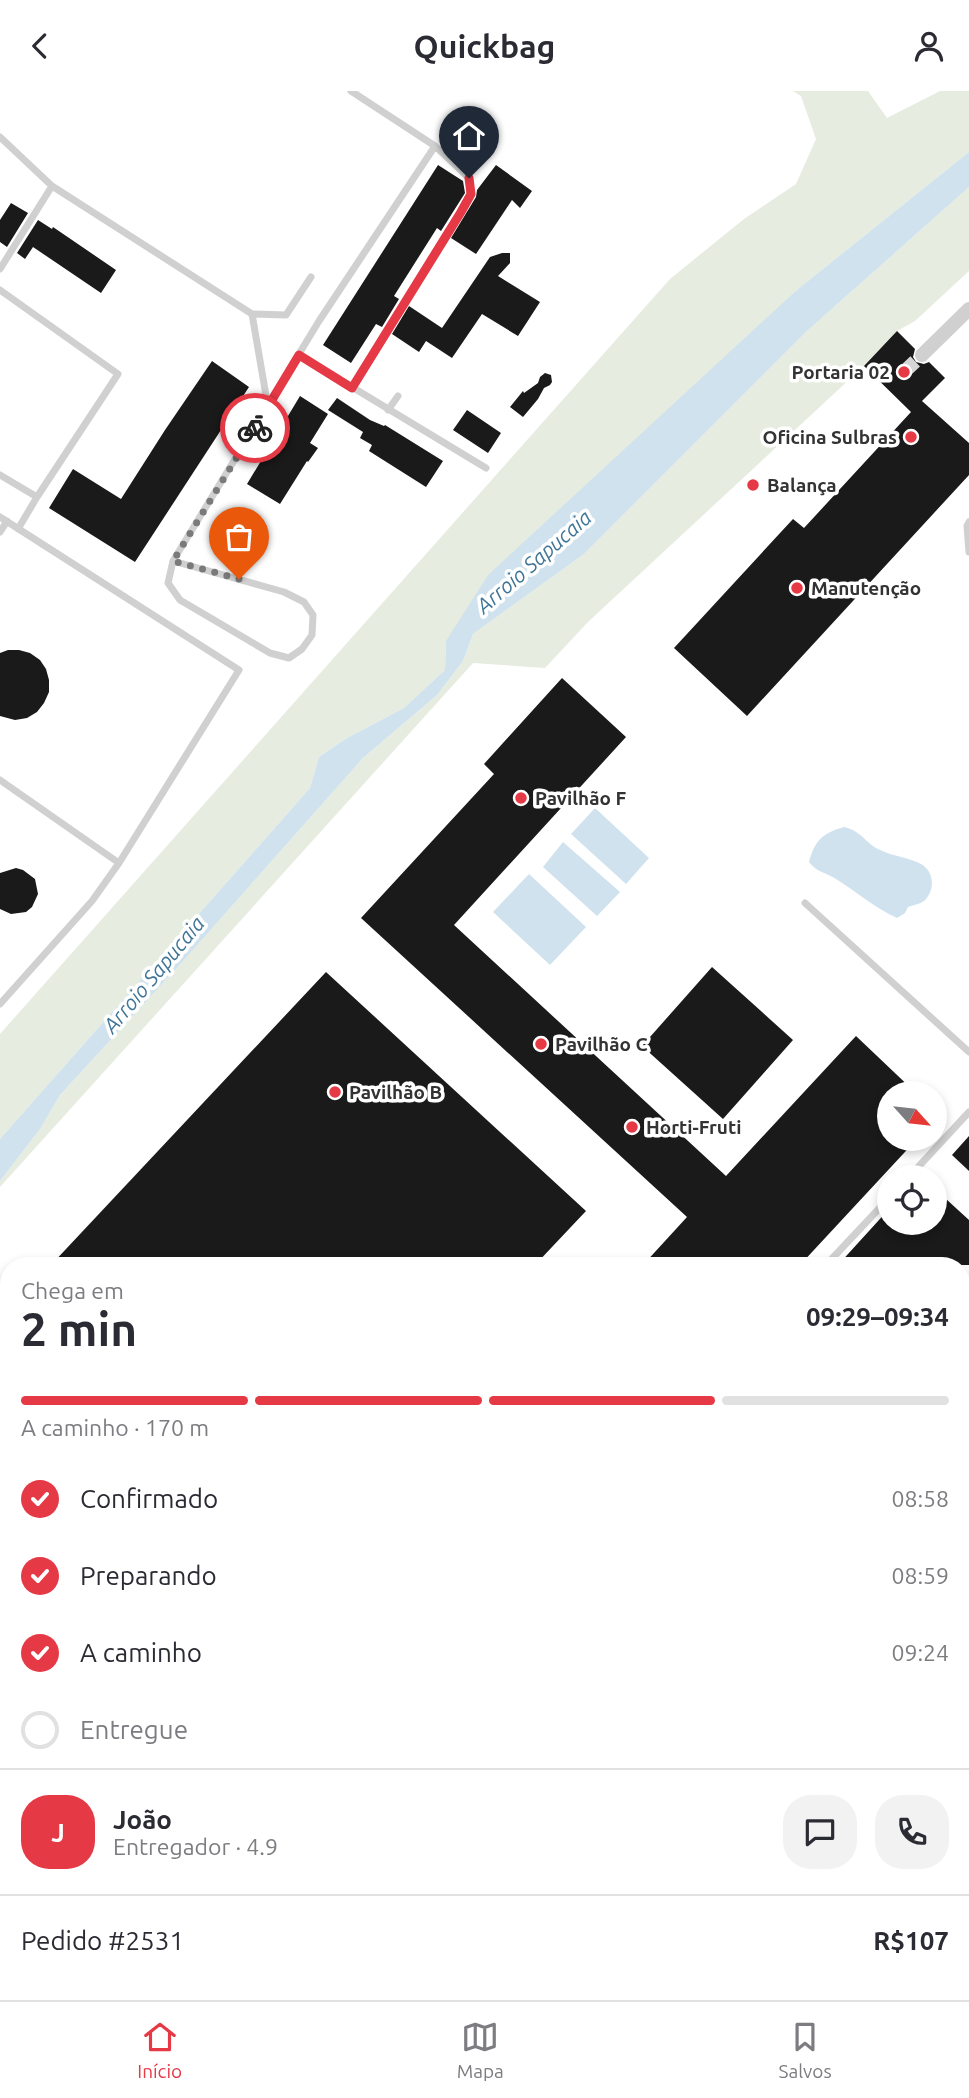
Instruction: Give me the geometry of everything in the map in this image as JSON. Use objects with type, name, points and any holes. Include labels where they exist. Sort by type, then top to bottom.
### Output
[{"type":"street","points":[[922,355],[969,309]]},
{"type":"lane","points":[[351,91],[435,146],[469,178],[471,194],[352,388]]},
{"type":"lane","points":[[0,137],[52,186],[252,314],[286,315],[310,277]]},
{"type":"lane","points":[[173,561],[284,592],[304,602],[313,615],[313,635],[302,649],[289,658],[270,653],[180,600],[168,583],[173,561],[299,355],[435,146]]},
{"type":"lane","points":[[0,269],[52,186]]},
{"type":"lane","points":[[0,290],[118,374],[18,529]]},
{"type":"lane","points":[[252,314],[268,407]]},
{"type":"lane","points":[[299,355],[486,468]]},
{"type":"lane","points":[[388,410],[398,396]]},
{"type":"lane","points":[[0,475],[37,498]]},
{"type":"lane","points":[[0,532],[3,519],[239,670],[119,863],[92,901],[0,1004]]},
{"type":"lane","points":[[969,522],[969,552]]},
{"type":"lane","points":[[0,781],[119,863]]},
{"type":"lane","points":[[806,903],[969,1052]]},
{"type":"lane","points":[[920,1165],[969,1112]]},
{"type":"lane","points":[[834,1257],[877,1211]]},
{"type":"shaded area","points":[[793,91],[868,91],[887,118],[940,91],[969,91],[969,152],[798,289],[446,641],[445,670],[404,708],[347,738],[319,757],[310,788],[0,1139],[0,1034],[670,279],[744,219],[796,184],[816,139],[801,96]]},
{"type":"shaded area","points":[[969,187],[969,271],[915,321],[897,331],[866,364],[588,622],[545,668],[473,663],[0,1187],[0,1181],[40,1129],[60,1095],[363,758],[437,695],[463,661],[473,634],[584,554],[807,331]]},
{"type":"water","name":"Arroio Sapucaia","points":[[969,152],[969,187],[807,331],[584,554],[473,634],[463,661],[437,695],[363,758],[60,1095],[40,1129],[0,1181],[0,1139],[310,788],[319,757],[347,738],[404,708],[445,670],[446,641],[488,575],[798,289]]},
{"type":"water","points":[[595,808],[649,858],[626,884],[571,834]]},
{"type":"water","points":[[844,827],[855,831],[880,850],[926,867],[932,882],[928,897],[908,907],[905,913],[897,918],[812,865],[809,862],[817,843],[825,835]]},
{"type":"water","points":[[563,842],[620,892],[597,916],[543,867]]},
{"type":"water","points":[[529,874],[586,927],[550,965],[493,912]]},
{"type":"building","points":[[438,165],[463,181],[465,193],[441,231],[437,228],[394,296],[399,299],[382,327],[376,324],[351,363],[323,345]]},
{"type":"building","points":[[496,165],[532,191],[520,208],[512,200],[476,254],[451,238],[476,197],[477,190]]},
{"type":"building","points":[[11,203],[28,213],[7,247],[0,242],[0,220]]},
{"type":"building","points":[[38,220],[52,229],[53,227],[116,270],[101,293],[33,247],[25,259],[17,253]]},
{"type":"building","points":[[510,253],[510,263],[498,276],[540,302],[518,336],[482,314],[452,358],[426,341],[419,352],[392,334],[409,306],[442,328],[490,257]]},
{"type":"building","name":"Manutenção","points":[[897,331],[915,349],[913,357],[916,362],[929,362],[945,378],[922,401],[969,443],[969,475],[747,716],[674,648],[793,519],[804,528],[911,412],[864,366]]},
{"type":"building","points":[[212,361],[249,387],[135,562],[49,508],[73,469],[121,499]]},
{"type":"building","points":[[545,373],[551,375],[552,382],[544,388],[523,417],[510,407],[523,391],[524,393],[538,383]]},
{"type":"building","points":[[300,396],[328,414],[310,443],[318,448],[280,504],[247,484]]},
{"type":"building","points":[[337,398],[443,461],[426,487],[369,451],[372,445],[360,438],[363,432],[328,410]]},
{"type":"building","points":[[467,410],[501,433],[488,453],[453,430]]},
{"type":"building","points":[[8,650],[30,653],[40,660],[46,669],[49,692],[37,712],[27,718],[15,720],[0,716],[0,653]]},
{"type":"building","points":[[562,678],[626,737],[454,925],[726,1176],[856,1036],[903,1081],[877,1081],[877,1151],[906,1151],[893,1165],[877,1165],[877,1182],[807,1257],[650,1257],[687,1217],[361,918],[494,774],[484,764]]},
{"type":"building","points":[[16,868],[35,879],[38,894],[32,907],[26,912],[11,914],[0,909],[0,873]]},
{"type":"building","points":[[712,967],[793,1040],[723,1119],[642,1046]]},
{"type":"building","name":"Pavilhão B","points":[[326,972],[586,1211],[543,1257],[59,1257]]},
{"type":"building","points":[[969,1136],[969,1171],[952,1155]]},
{"type":"building","points":[[947,1200],[969,1220],[969,1257],[845,1257],[877,1222],[877,1235],[947,1235]]},
{"type":"tunnel","points":[[905,371],[922,355]]},
{"type":"way so far","points":[[239,579],[173,561],[255,428]]},
{"type":"place","name":"Portaria 02","points":[[904,372]]},
{"type":"place","name":"Oficina Sulbras","points":[[911,437]]},
{"type":"place","name":"Balança","points":[[753,485]]},
{"type":"place","name":"Manutenção","points":[[797,588]]},
{"type":"place","name":"Pavilhão F","points":[[521,798]]},
{"type":"place","name":"Pavilhão C","points":[[541,1044]]},
{"type":"place","name":"Pavilhão B","points":[[335,1092]]},
{"type":"place","name":"Horti-Fruti","points":[[632,1127]]},
{"type":"route","points":[[255,428],[299,355],[352,388],[461,212],[471,194],[469,178]]}]
